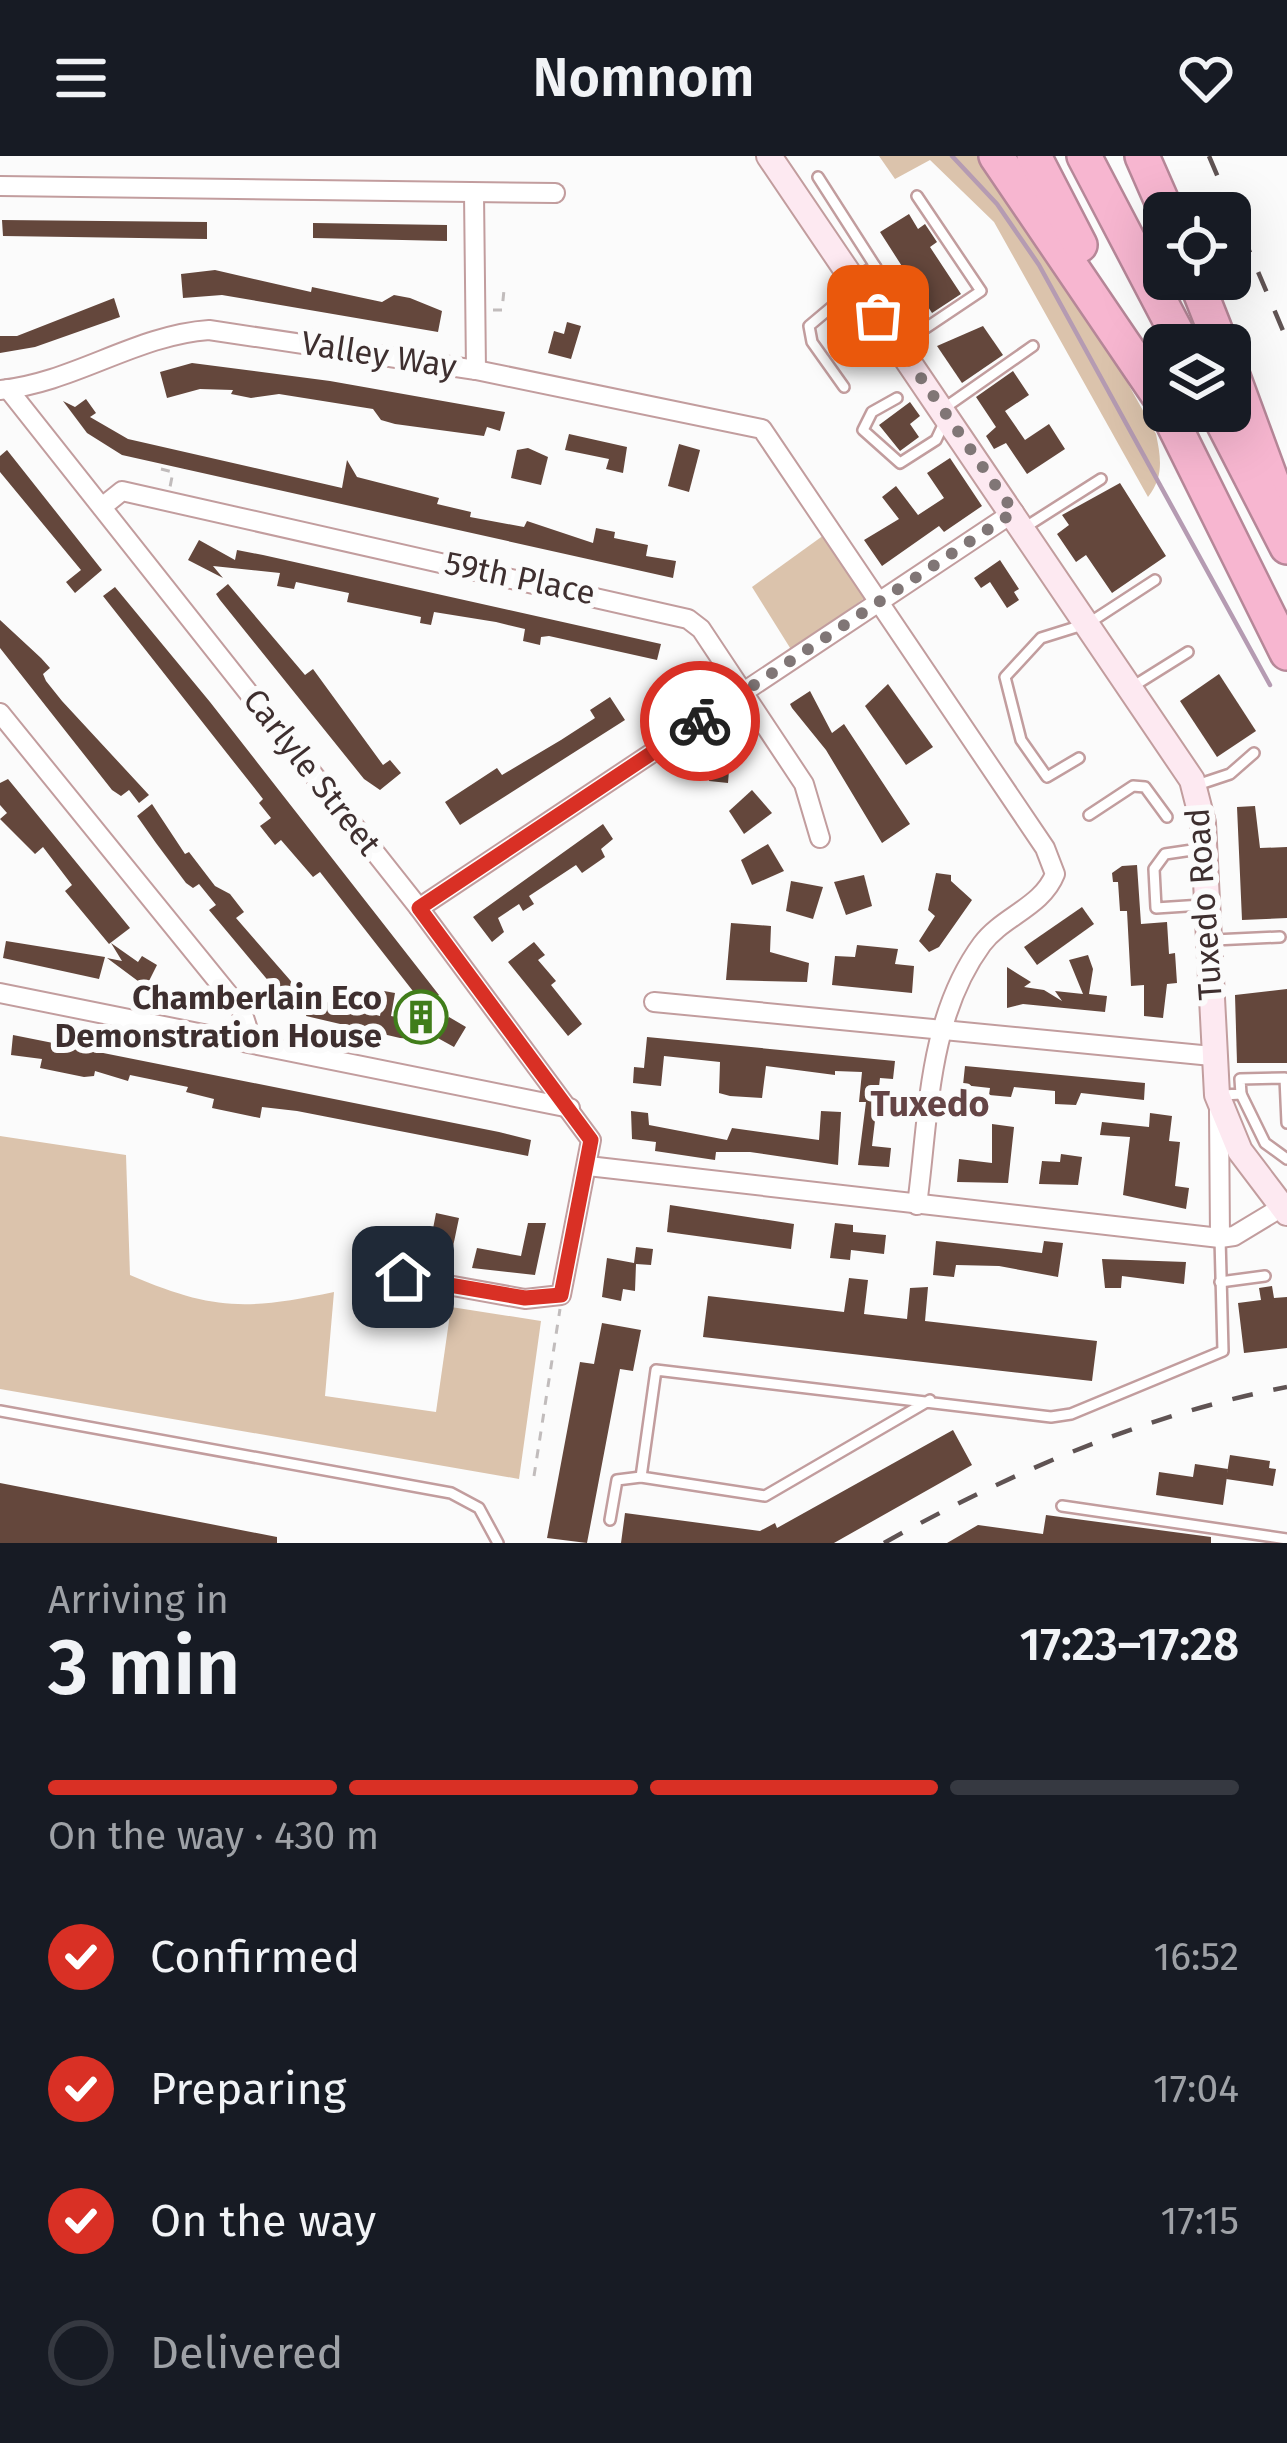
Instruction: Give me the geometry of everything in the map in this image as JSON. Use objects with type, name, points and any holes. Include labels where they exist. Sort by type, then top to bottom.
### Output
[{"type":"highway","points":[[996,156],[1143,375]]},
{"type":"highway","points":[[1034,156],[1143,366]]},
{"type":"highway","points":[[1084,156],[1172,324]]},
{"type":"highway","points":[[1142,156],[1158,192]]},
{"type":"highway","points":[[1251,425],[1287,523]]},
{"type":"highway","points":[[1177,432],[1287,653]]},
{"type":"highway","points":[[1228,432],[1287,547]]},
{"type":"main road","name":"Tuxedo Road","points":[[770,156],[862,277],[899,346],[1132,687],[1194,786],[1208,904],[1212,1056],[1240,1151],[1283,1200]]},
{"type":"street","points":[[0,186],[555,193]]},
{"type":"street","points":[[474,193],[476,370]]},
{"type":"street","name":"Valley Way","points":[[4,390],[167,335],[209,330],[476,370],[762,429],[878,603]]},
{"type":"street","name":"Carlyle Street","points":[[4,390],[419,908],[570,1108],[591,1140],[588,1166]]},
{"type":"street","name":"59th Place","points":[[102,507],[122,491],[661,609],[701,629],[804,784],[820,838]]},
{"type":"street","points":[[419,908],[878,603],[1019,520]]},
{"type":"street","points":[[878,603],[1046,848],[1055,874],[1048,892],[980,946],[940,1031],[917,1205]]},
{"type":"street","points":[[0,713],[242,1011],[252,1042]]},
{"type":"street","points":[[0,993],[570,1108]]},
{"type":"street","points":[[654,1002],[1212,1056]]},
{"type":"street","name":"Tuxedo Road","points":[[1220,1238],[1226,1097]]},
{"type":"street","points":[[370,1270],[496,1295],[561,1295],[588,1166],[1220,1238],[1283,1200]]},
{"type":"lane","points":[[818,177],[862,277]]},
{"type":"lane","points":[[899,346],[981,291],[916,196]]},
{"type":"lane","points":[[862,277],[886,283]]},
{"type":"lane","points":[[844,387],[812,342],[809,326],[862,277]]},
{"type":"lane","points":[[897,398],[872,412],[863,430],[900,463],[915,459],[936,440],[945,413],[1033,346]]},
{"type":"lane","points":[[1019,520],[1100,479]]},
{"type":"lane","points":[[1078,758],[1047,777],[1021,740],[1006,677],[1041,638],[1088,623],[1155,580]]},
{"type":"lane","points":[[1132,687],[1188,652]]},
{"type":"lane","points":[[1194,786],[1230,774],[1254,753]]},
{"type":"lane","points":[[1089,815],[1133,786],[1145,788],[1167,817]]},
{"type":"lane","points":[[1204,848],[1165,854],[1154,869],[1154,889],[1156,908],[1208,904]]},
{"type":"lane","points":[[1209,940],[1280,937]]},
{"type":"lane","points":[[1287,1123],[1285,1078],[1240,1079],[1226,1097],[1265,1143],[1287,1159]]},
{"type":"lane","points":[[641,1477],[656,1370],[1044,1417],[1078,1411],[1223,1351],[1220,1238]]},
{"type":"lane","points":[[1220,1282],[1265,1276]]},
{"type":"lane","points":[[610,1520],[617,1480],[641,1477],[765,1496],[930,1400]]},
{"type":"lane","points":[[0,1411],[451,1493],[479,1508],[498,1543]]},
{"type":"lane","points":[[1062,1506],[1248,1538],[1287,1539]]},
{"type":"path","points":[[492,310],[502,310],[504,290]]},
{"type":"path","points":[[160,469],[173,472],[170,488]]},
{"type":"path","points":[[534,1476],[561,1295]]},
{"type":"shaded area","points":[[879,156],[985,156],[1068,276],[1143,411],[1143,432],[1156,434],[1160,467],[1148,497],[994,222],[930,160],[895,179]]},
{"type":"shaded area","points":[[824,535],[866,597],[792,651],[752,587]]},
{"type":"shaded area","points":[[0,1136],[126,1155],[130,1275],[185,1295],[231,1304],[334,1292],[325,1396],[436,1412],[451,1307],[541,1321],[519,1479],[0,1389]]},
{"type":"building","points":[[909,214],[918,229],[925,224],[937,242],[930,247],[961,294],[932,313],[880,232]]},
{"type":"building","points":[[2,220],[207,222],[207,239],[3,236]]},
{"type":"building","points":[[313,223],[447,225],[447,241],[313,238]]},
{"type":"building","points":[[215,270],[311,292],[312,287],[382,302],[394,295],[410,298],[442,311],[438,332],[222,295],[183,298],[181,274]]},
{"type":"building","points":[[114,298],[120,317],[35,347],[0,353],[0,336],[17,336]]},
{"type":"building","points":[[567,322],[581,326],[571,359],[548,353],[554,331],[564,334]]},
{"type":"building","points":[[983,326],[1003,355],[962,383],[937,346]]},
{"type":"building","points":[[192,363],[505,412],[500,431],[487,427],[484,436],[395,424],[381,420],[373,409],[279,394],[251,398],[231,394],[233,390],[200,389],[167,398],[160,372]]},
{"type":"building","points":[[1013,371],[1029,395],[1005,411],[1025,440],[1049,424],[1065,449],[1027,474],[1006,443],[994,449],[986,436],[996,427],[976,397]]},
{"type":"building","points":[[86,399],[96,413],[90,417],[128,439],[342,488],[347,460],[357,477],[439,498],[437,504],[471,512],[470,517],[524,527],[527,521],[593,543],[596,528],[615,532],[614,538],[648,545],[646,556],[676,561],[673,578],[122,455],[87,433],[63,401],[75,407]]},
{"type":"building","points":[[910,402],[920,416],[910,424],[919,437],[900,451],[879,425]]},
{"type":"building","points":[[569,434],[627,447],[623,473],[606,469],[609,459],[565,450]]},
{"type":"building","points":[[679,444],[700,450],[689,492],[668,486]]},
{"type":"building","points":[[528,448],[548,457],[541,485],[511,478],[517,450]]},
{"type":"building","points":[[7,450],[102,570],[75,593],[66,582],[81,570],[0,472],[0,456]]},
{"type":"building","points":[[950,458],[982,506],[944,532],[939,526],[882,566],[864,540],[899,519],[882,497],[896,486],[918,515],[944,498],[927,473]]},
{"type":"building","points":[[1120,483],[1166,556],[1112,593],[1086,555],[1076,562],[1057,534],[1069,525],[1062,515]]},
{"type":"building","points":[[199,540],[235,560],[237,550],[263,555],[661,644],[657,660],[549,636],[541,637],[540,645],[523,641],[525,629],[434,612],[431,625],[420,623],[421,617],[347,602],[349,593],[296,582],[294,589],[277,586],[280,573],[213,566],[223,578],[188,560]]},
{"type":"building","points":[[1000,560],[1019,589],[1014,592],[1019,600],[1007,608],[990,582],[981,588],[974,578]]},
{"type":"building","points":[[228,584],[305,675],[313,669],[383,765],[390,760],[401,773],[380,790],[364,779],[220,600],[216,594]]},
{"type":"building","points":[[115,587],[439,995],[423,1004],[320,872],[313,877],[281,840],[275,845],[260,826],[271,818],[259,803],[263,799],[103,596]]},
{"type":"building","points":[[0,620],[50,668],[43,674],[46,681],[149,795],[139,803],[129,790],[121,796],[112,790],[0,648]]},
{"type":"building","points":[[1219,674],[1256,731],[1217,757],[1180,701]]},
{"type":"building","points":[[888,684],[933,747],[906,765],[865,706]]},
{"type":"building","points":[[810,691],[832,733],[844,724],[910,824],[882,843],[826,750],[790,704]]},
{"type":"building","points":[[610,697],[625,720],[460,825],[445,802],[497,768],[502,775],[561,740],[595,718],[590,710]]},
{"type":"building","points":[[712,743],[731,745],[728,783],[709,781]]},
{"type":"building","points":[[8,779],[130,928],[109,944],[65,891],[72,885],[43,847],[35,854],[0,819],[7,813],[0,805],[0,783]]},
{"type":"building","points":[[752,790],[772,813],[744,834],[729,811]]},
{"type":"building","points":[[152,804],[185,854],[189,852],[215,886],[230,894],[244,912],[236,918],[303,995],[291,1008],[209,910],[216,905],[199,884],[193,888],[186,883],[137,816]]},
{"type":"building","points":[[1255,806],[1260,848],[1287,847],[1287,918],[1242,920],[1237,807]]},
{"type":"building","points":[[603,824],[613,839],[601,849],[605,857],[582,873],[576,865],[529,896],[534,904],[523,911],[519,904],[498,918],[504,932],[492,942],[473,917]]},
{"type":"building","points":[[768,844],[784,871],[752,885],[741,860]]},
{"type":"building","points":[[1137,865],[1141,924],[1167,922],[1169,954],[1175,953],[1177,983],[1167,984],[1163,1018],[1144,1016],[1144,985],[1131,986],[1127,911],[1120,911],[1118,882],[1113,882],[1112,873],[1122,866]]},
{"type":"building","points":[[936,873],[951,875],[951,881],[972,900],[939,947],[929,952],[919,941],[935,916],[928,910]]},
{"type":"building","points":[[864,875],[872,906],[846,915],[834,882]]},
{"type":"building","points":[[791,881],[823,887],[813,919],[786,911]]},
{"type":"building","points":[[1082,907],[1094,924],[1037,965],[1024,947]]},
{"type":"building","points":[[731,923],[771,926],[770,952],[809,963],[807,982],[726,980]]},
{"type":"building","points":[[6,941],[105,957],[99,979],[3,958]]},
{"type":"building","points":[[534,942],[545,955],[538,960],[556,981],[551,985],[582,1024],[568,1036],[508,962]]},
{"type":"building","points":[[111,943],[138,962],[142,956],[157,965],[146,987],[107,958],[122,961]]},
{"type":"building","points":[[857,945],[898,949],[895,964],[914,966],[912,993],[832,985],[835,956],[855,957]]},
{"type":"building","points":[[1088,955],[1093,969],[1089,994],[1107,996],[1105,1012],[1023,1004],[1007,1008],[1007,967],[1031,982],[1024,987],[1044,990],[1062,1001],[1055,991],[1083,994],[1069,960]]},
{"type":"building","points":[[1287,989],[1287,1063],[1237,1063],[1235,995]]},
{"type":"building","points":[[384,991],[395,993],[391,1016],[416,1021],[419,1013],[444,1024],[449,1017],[466,1027],[454,1047],[416,1026],[414,1039],[400,1038],[306,1016],[311,998],[380,1016]]},
{"type":"building","points":[[13,1035],[499,1132],[531,1140],[528,1156],[297,1111],[262,1107],[260,1118],[212,1108],[214,1099],[186,1092],[188,1087],[130,1075],[128,1081],[95,1071],[94,1076],[84,1077],[40,1068],[42,1059],[11,1055]]},
{"type":"building","points":[[647,1037],[895,1061],[893,1079],[880,1078],[872,1146],[891,1148],[889,1167],[858,1165],[866,1102],[859,1102],[862,1072],[835,1071],[835,1075],[766,1066],[762,1098],[730,1096],[719,1093],[720,1062],[664,1056],[661,1086],[633,1083],[634,1067],[644,1068]]},
{"type":"building","points":[[965,1066],[1145,1083],[1144,1100],[1081,1093],[1076,1105],[1055,1104],[1055,1091],[1014,1087],[1011,1097],[989,1095],[990,1088],[963,1085]]},
{"type":"building","points":[[631,1111],[648,1113],[649,1125],[727,1140],[732,1128],[819,1140],[821,1111],[841,1112],[838,1165],[750,1152],[716,1152],[715,1160],[655,1151],[656,1142],[632,1139]]},
{"type":"building","points":[[1150,1113],[1172,1116],[1169,1141],[1180,1142],[1175,1186],[1189,1188],[1186,1209],[1123,1195],[1130,1137],[1100,1135],[1102,1122],[1149,1127]]},
{"type":"building","points":[[992,1124],[1014,1127],[1008,1183],[957,1182],[959,1159],[992,1163]]},
{"type":"building","points":[[1061,1154],[1082,1157],[1078,1185],[1039,1184],[1042,1161],[1060,1162]]},
{"type":"building","points":[[670,1205],[794,1224],[791,1249],[667,1232]]},
{"type":"building","points":[[436,1213],[459,1218],[450,1261],[429,1256],[430,1250],[389,1242],[392,1226],[432,1234]]},
{"type":"building","points":[[528,1223],[546,1223],[535,1275],[472,1268],[477,1248],[521,1256]]},
{"type":"building","points":[[835,1223],[853,1225],[853,1232],[886,1235],[884,1254],[851,1250],[850,1260],[830,1258]]},
{"type":"building","points":[[936,1241],[1042,1253],[1044,1241],[1063,1243],[1058,1277],[999,1266],[956,1265],[954,1277],[933,1275]]},
{"type":"building","points":[[636,1247],[653,1249],[651,1265],[636,1264],[635,1291],[623,1289],[621,1301],[602,1297],[607,1258],[634,1263]]},
{"type":"building","points":[[1102,1259],[1186,1262],[1184,1284],[1122,1276],[1121,1288],[1105,1288]]},
{"type":"building","points":[[849,1278],[868,1280],[864,1314],[907,1319],[910,1288],[928,1287],[925,1321],[1097,1341],[1092,1381],[703,1337],[708,1296],[844,1312]]},
{"type":"building","points":[[1272,1286],[1274,1298],[1287,1297],[1287,1348],[1244,1353],[1238,1303],[1261,1300],[1259,1288]]},
{"type":"building","points":[[602,1323],[641,1330],[633,1371],[620,1369],[587,1543],[547,1538],[580,1362],[594,1364]]},
{"type":"building","points":[[953,1430],[972,1465],[834,1543],[621,1543],[625,1513],[760,1531],[775,1523],[777,1528]]},
{"type":"building","points":[[1230,1455],[1270,1461],[1269,1468],[1276,1469],[1273,1486],[1226,1479]]},
{"type":"building","points":[[1195,1464],[1228,1469],[1223,1505],[1156,1495],[1159,1472],[1193,1477]]},
{"type":"building","points":[[0,1483],[277,1537],[277,1543],[0,1543]]},
{"type":"building","points":[[1046,1515],[1211,1537],[1211,1543],[947,1543],[978,1525],[1043,1534]]},
{"type":"waterway","points":[[952,156],[997,204],[1039,265],[1270,685]]},
{"type":"railway","points":[[1209,156],[1287,340]]},
{"type":"railway","points":[[884,1543],[1080,1449],[1182,1413],[1287,1387]]},
{"type":"way so far","points":[[700,721],[1014,512],[878,316]]},
{"type":"place","name":"Chamberlain Eco Demonstration House","points":[[421,1017]]},
{"type":"district","name":"Tuxedo","points":[[930,1104]]},
{"type":"route","points":[[403,1277],[525,1298],[561,1295],[591,1140],[419,908],[700,721]]}]
